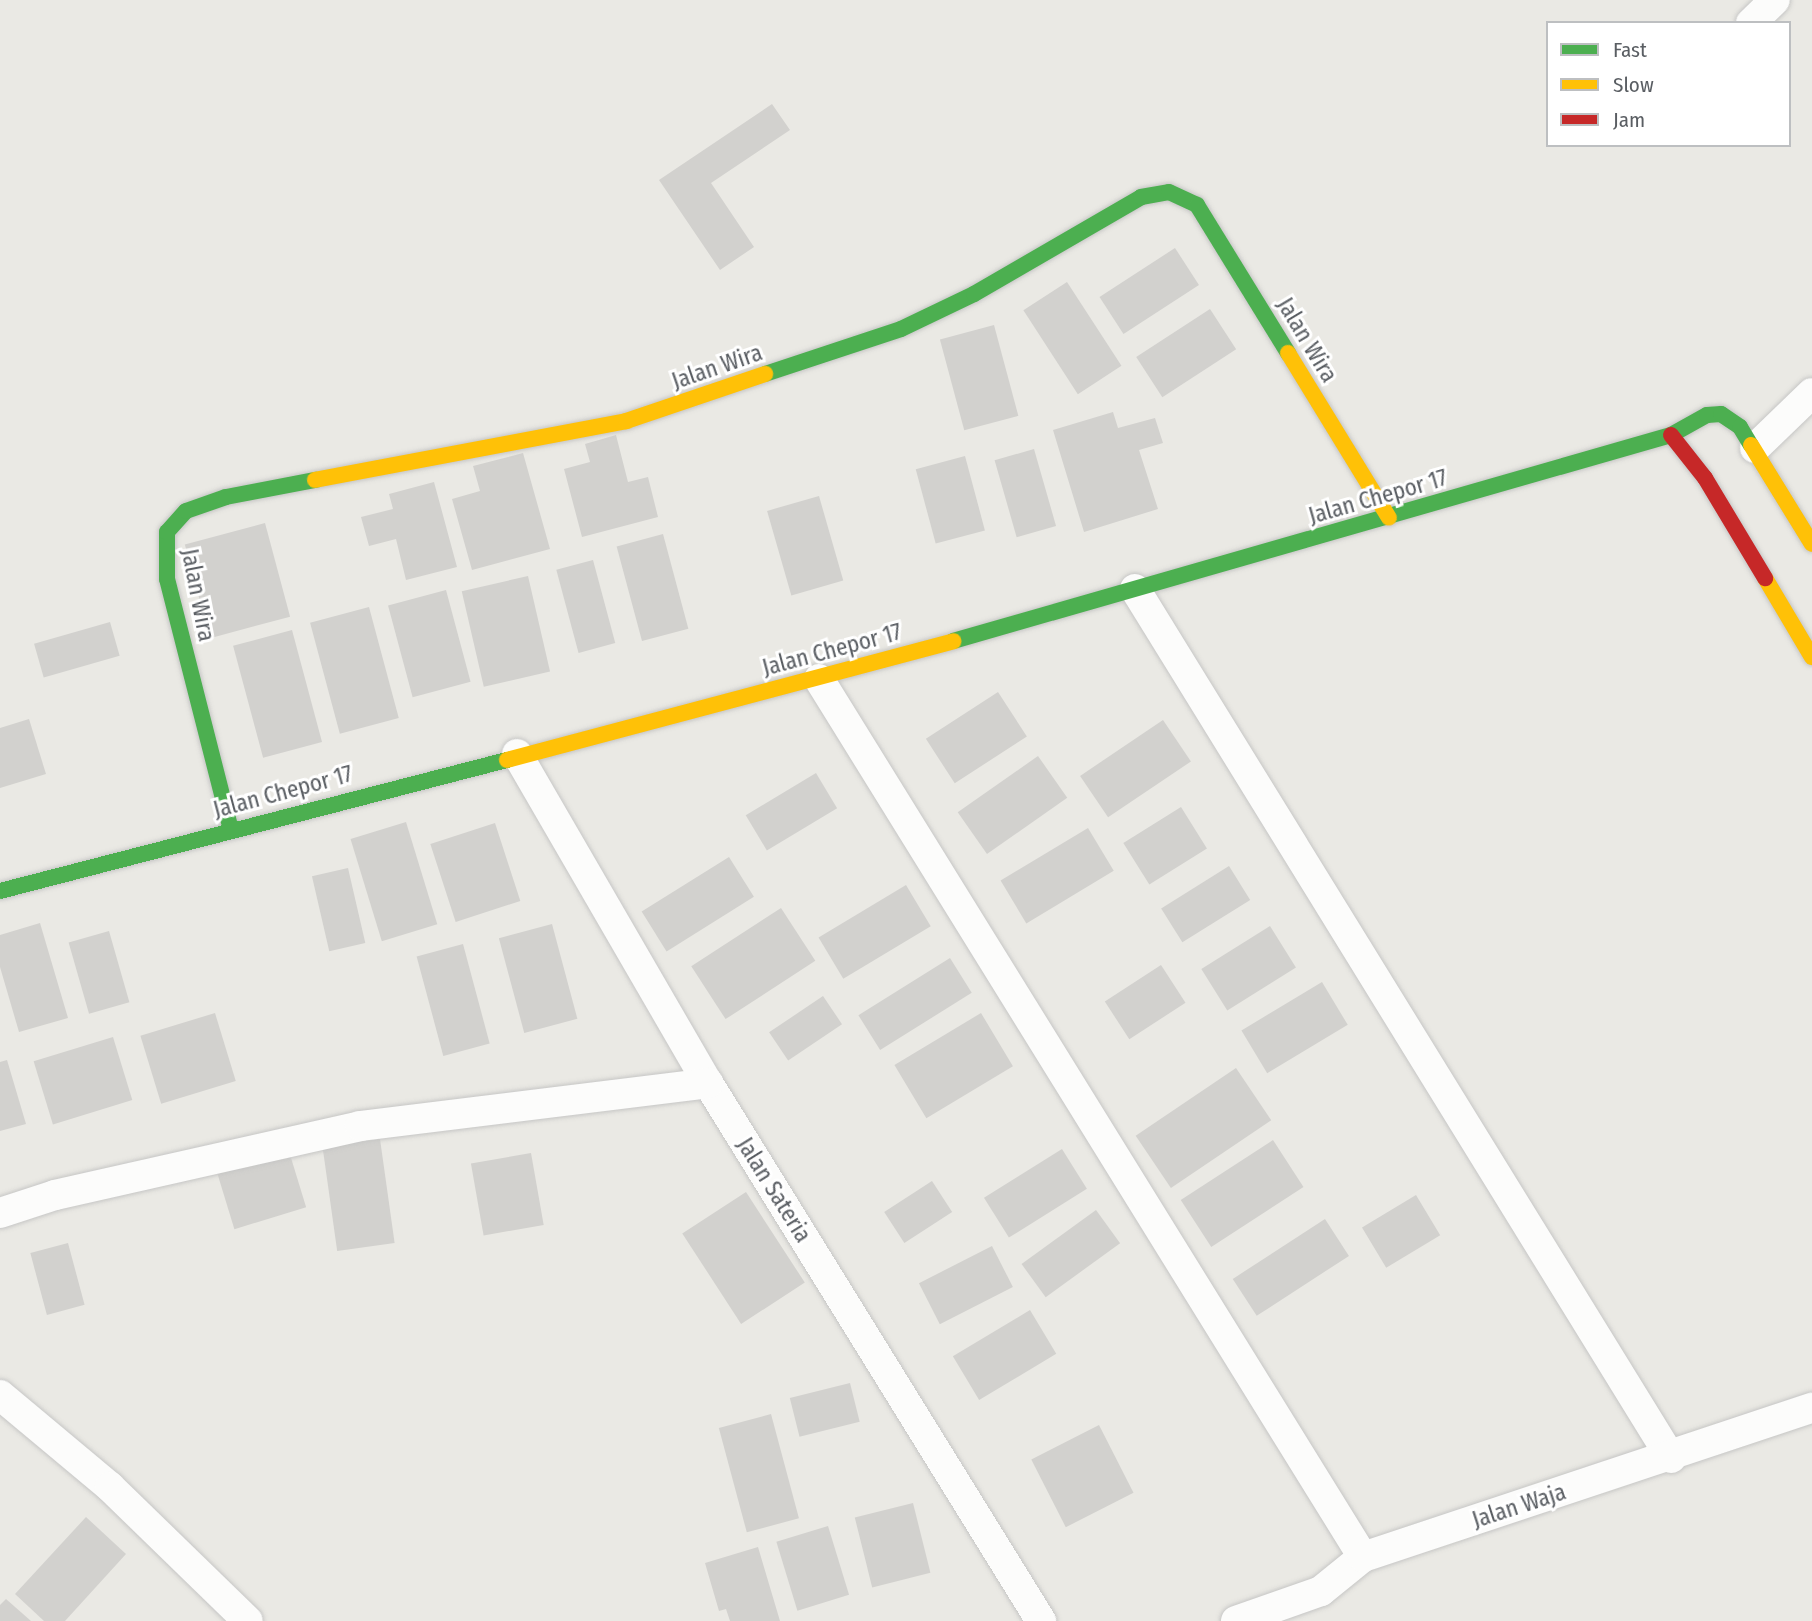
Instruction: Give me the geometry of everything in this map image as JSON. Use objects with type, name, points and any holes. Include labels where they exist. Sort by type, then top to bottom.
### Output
[{"type":"street","points":[[1753,21],[1775,0]]},
{"type":"street","name":"Jalan Wira","points":[[231,830],[167,579],[167,532],[186,511],[226,496],[626,421],[901,329],[974,294],[1141,197],[1169,192],[1197,205],[1389,518]]},
{"type":"street","points":[[1812,393],[1755,449],[1812,544]]},
{"type":"street","name":"Jalan Chepor 17","points":[[0,891],[517,754],[819,679],[1389,518],[1671,435],[1707,415],[1721,414],[1740,427],[1755,449]]},
{"type":"street","points":[[1671,435],[1705,478],[1812,657]]},
{"type":"street","points":[[1135,589],[1671,1458]]},
{"type":"street","points":[[819,679],[1363,1557]]},
{"type":"street","name":"Jalan Sateria","points":[[517,754],[708,1083],[1041,1621]]},
{"type":"street","points":[[0,1213],[55,1195],[360,1126],[708,1083]]},
{"type":"street","points":[[0,1395],[110,1487],[248,1621]]},
{"type":"street","name":"Jalan Waja","points":[[1236,1621],[1321,1591],[1363,1557],[1671,1458],[1812,1408]]},
{"type":"building","points":[[772,104],[790,130],[711,183],[754,247],[720,270],[659,180]]},
{"type":"building","points":[[1175,248],[1199,285],[1123,334],[1100,297]]},
{"type":"building","points":[[1067,282],[1121,366],[1078,394],[1023,310]]},
{"type":"building","points":[[1210,309],[1236,349],[1162,397],[1136,357]]},
{"type":"building","points":[[994,325],[1018,416],[964,430],[940,339]]},
{"type":"building","points":[[1113,412],[1118,428],[1155,418],[1163,443],[1139,450],[1158,509],[1084,532],[1053,430]]},
{"type":"building","points":[[616,435],[628,482],[648,477],[658,517],[582,537],[564,469],[590,462],[585,444]]},
{"type":"building","points":[[1034,449],[1056,526],[1017,537],[995,460]]},
{"type":"building","points":[[523,453],[550,549],[472,570],[452,499],[480,491],[473,466]]},
{"type":"building","points":[[965,456],[985,530],[936,544],[916,469]]},
{"type":"building","points":[[434,482],[457,567],[406,580],[396,539],[369,546],[361,517],[393,509],[389,494]]},
{"type":"building","points":[[819,496],[843,581],[791,595],[767,511]]},
{"type":"building","points":[[265,523],[290,617],[210,638],[185,544]]},
{"type":"building","points":[[663,534],[688,629],[642,641],[617,546]]},
{"type":"building","points":[[593,560],[615,643],[579,653],[556,570]]},
{"type":"building","points":[[528,576],[550,671],[484,687],[462,591]]},
{"type":"building","points":[[446,590],[471,682],[413,697],[388,606]]},
{"type":"building","points":[[369,607],[399,718],[340,734],[310,623]]},
{"type":"building","points":[[110,622],[120,656],[44,677],[34,644]]},
{"type":"building","points":[[292,630],[322,742],[263,758],[233,646]]},
{"type":"building","points":[[998,692],[1027,736],[955,783],[926,739]]},
{"type":"building","points":[[29,719],[46,774],[0,788],[0,728]]},
{"type":"building","points":[[1163,720],[1191,761],[1108,817],[1080,776]]},
{"type":"building","points":[[1038,756],[1067,798],[987,854],[958,812]]},
{"type":"building","points":[[816,773],[837,808],[767,850],[746,815]]},
{"type":"building","points":[[1181,807],[1207,849],[1149,885],[1123,843]]},
{"type":"building","points":[[406,822],[437,924],[382,941],[351,839]]},
{"type":"building","points":[[495,823],[520,901],[456,922],[430,844]]},
{"type":"building","points":[[1088,828],[1114,871],[1026,923],[1001,881]]},
{"type":"building","points":[[729,857],[754,897],[667,951],[642,912]]},
{"type":"building","points":[[1229,866],[1250,900],[1182,942],[1161,908]]},
{"type":"building","points":[[348,868],[365,943],[329,951],[312,876]]},
{"type":"building","points":[[906,885],[931,926],[843,979],[819,938]]},
{"type":"building","points":[[781,908],[815,961],[726,1019],[691,966]]},
{"type":"building","points":[[40,923],[68,1018],[19,1032],[0,967],[0,935]]},
{"type":"building","points":[[552,924],[577,1019],[524,1033],[499,938]]},
{"type":"building","points":[[1270,926],[1296,968],[1227,1010],[1201,969]]},
{"type":"building","points":[[109,931],[129,1002],[89,1014],[69,943]]},
{"type":"building","points":[[463,944],[490,1043],[443,1056],[417,956]]},
{"type":"building","points":[[950,958],[972,993],[880,1050],[858,1015]]},
{"type":"building","points":[[1161,965],[1186,1003],[1129,1039],[1105,1001]]},
{"type":"building","points":[[1322,982],[1348,1025],[1267,1073],[1241,1030]]},
{"type":"building","points":[[823,996],[842,1024],[788,1061],[769,1032]]},
{"type":"building","points":[[215,1013],[236,1081],[161,1104],[140,1036]]},
{"type":"building","points":[[981,1013],[1013,1066],[926,1118],[894,1065]]},
{"type":"building","points":[[113,1037],[132,1100],[53,1124],[34,1061]]},
{"type":"building","points":[[7,1060],[26,1124],[0,1131],[0,1062]]},
{"type":"building","points":[[1236,1068],[1271,1120],[1171,1188],[1136,1136]]},
{"type":"building","points":[[380,1139],[395,1243],[337,1251],[323,1147]]},
{"type":"building","points":[[1273,1140],[1303,1187],[1211,1247],[1181,1200]]},
{"type":"building","points":[[288,1148],[306,1207],[234,1229],[216,1170]]},
{"type":"building","points":[[1062,1149],[1087,1189],[1009,1238],[984,1198]]},
{"type":"building","points":[[531,1153],[544,1225],[484,1235],[471,1164]]},
{"type":"building","points":[[932,1181],[952,1212],[904,1243],[884,1212]]},
{"type":"building","points":[[746,1192],[805,1283],[741,1324],[682,1233]]},
{"type":"building","points":[[1416,1195],[1440,1235],[1386,1268],[1362,1227]]},
{"type":"building","points":[[1096,1210],[1120,1243],[1046,1297],[1022,1264]]},
{"type":"building","points":[[1325,1219],[1349,1256],[1257,1316],[1233,1279]]},
{"type":"building","points":[[68,1243],[85,1305],[47,1315],[30,1253]]},
{"type":"building","points":[[992,1246],[1013,1287],[940,1324],[919,1283]]},
{"type":"building","points":[[1030,1310],[1056,1354],[979,1400],[953,1356]]},
{"type":"building","points":[[850,1383],[860,1422],[800,1437],[790,1398]]},
{"type":"building","points":[[771,1414],[799,1518],[747,1532],[719,1428]]},
{"type":"building","points":[[1099,1425],[1134,1493],[1066,1527],[1031,1460]]},
{"type":"building","points":[[913,1503],[930,1573],[872,1587],[855,1518]]},
{"type":"building","points":[[86,1517],[126,1554],[65,1621],[44,1621],[15,1594]]},
{"type":"building","points":[[828,1526],[849,1595],[797,1611],[776,1542]]},
{"type":"building","points":[[758,1547],[780,1621],[730,1621],[726,1609],[719,1611],[705,1563]]},
{"type":"building","points":[[6,1599],[31,1621],[0,1621],[0,1605]]},
{"type":"traffic: fast","points":[[765,374],[901,329],[974,294],[1141,197],[1169,192],[1197,205],[1288,353]]},
{"type":"traffic: fast","points":[[953,641],[1671,435],[1707,415],[1721,414],[1740,427],[1751,445]]},
{"type":"traffic: fast","points":[[231,830],[167,579],[167,532],[186,511],[226,497],[315,480]]},
{"type":"traffic: fast","points":[[0,891],[507,760]]},
{"type":"traffic: slow","points":[[1288,353],[1389,518]]},
{"type":"traffic: slow","points":[[315,480],[626,421],[765,374]]},
{"type":"traffic: slow","points":[[1751,445],[1812,544]]},
{"type":"traffic: slow","points":[[1765,578],[1812,657]]},
{"type":"traffic: slow","points":[[507,760],[953,641]]},
{"type":"traffic: jam","points":[[1671,435],[1705,478],[1765,578]]}]
